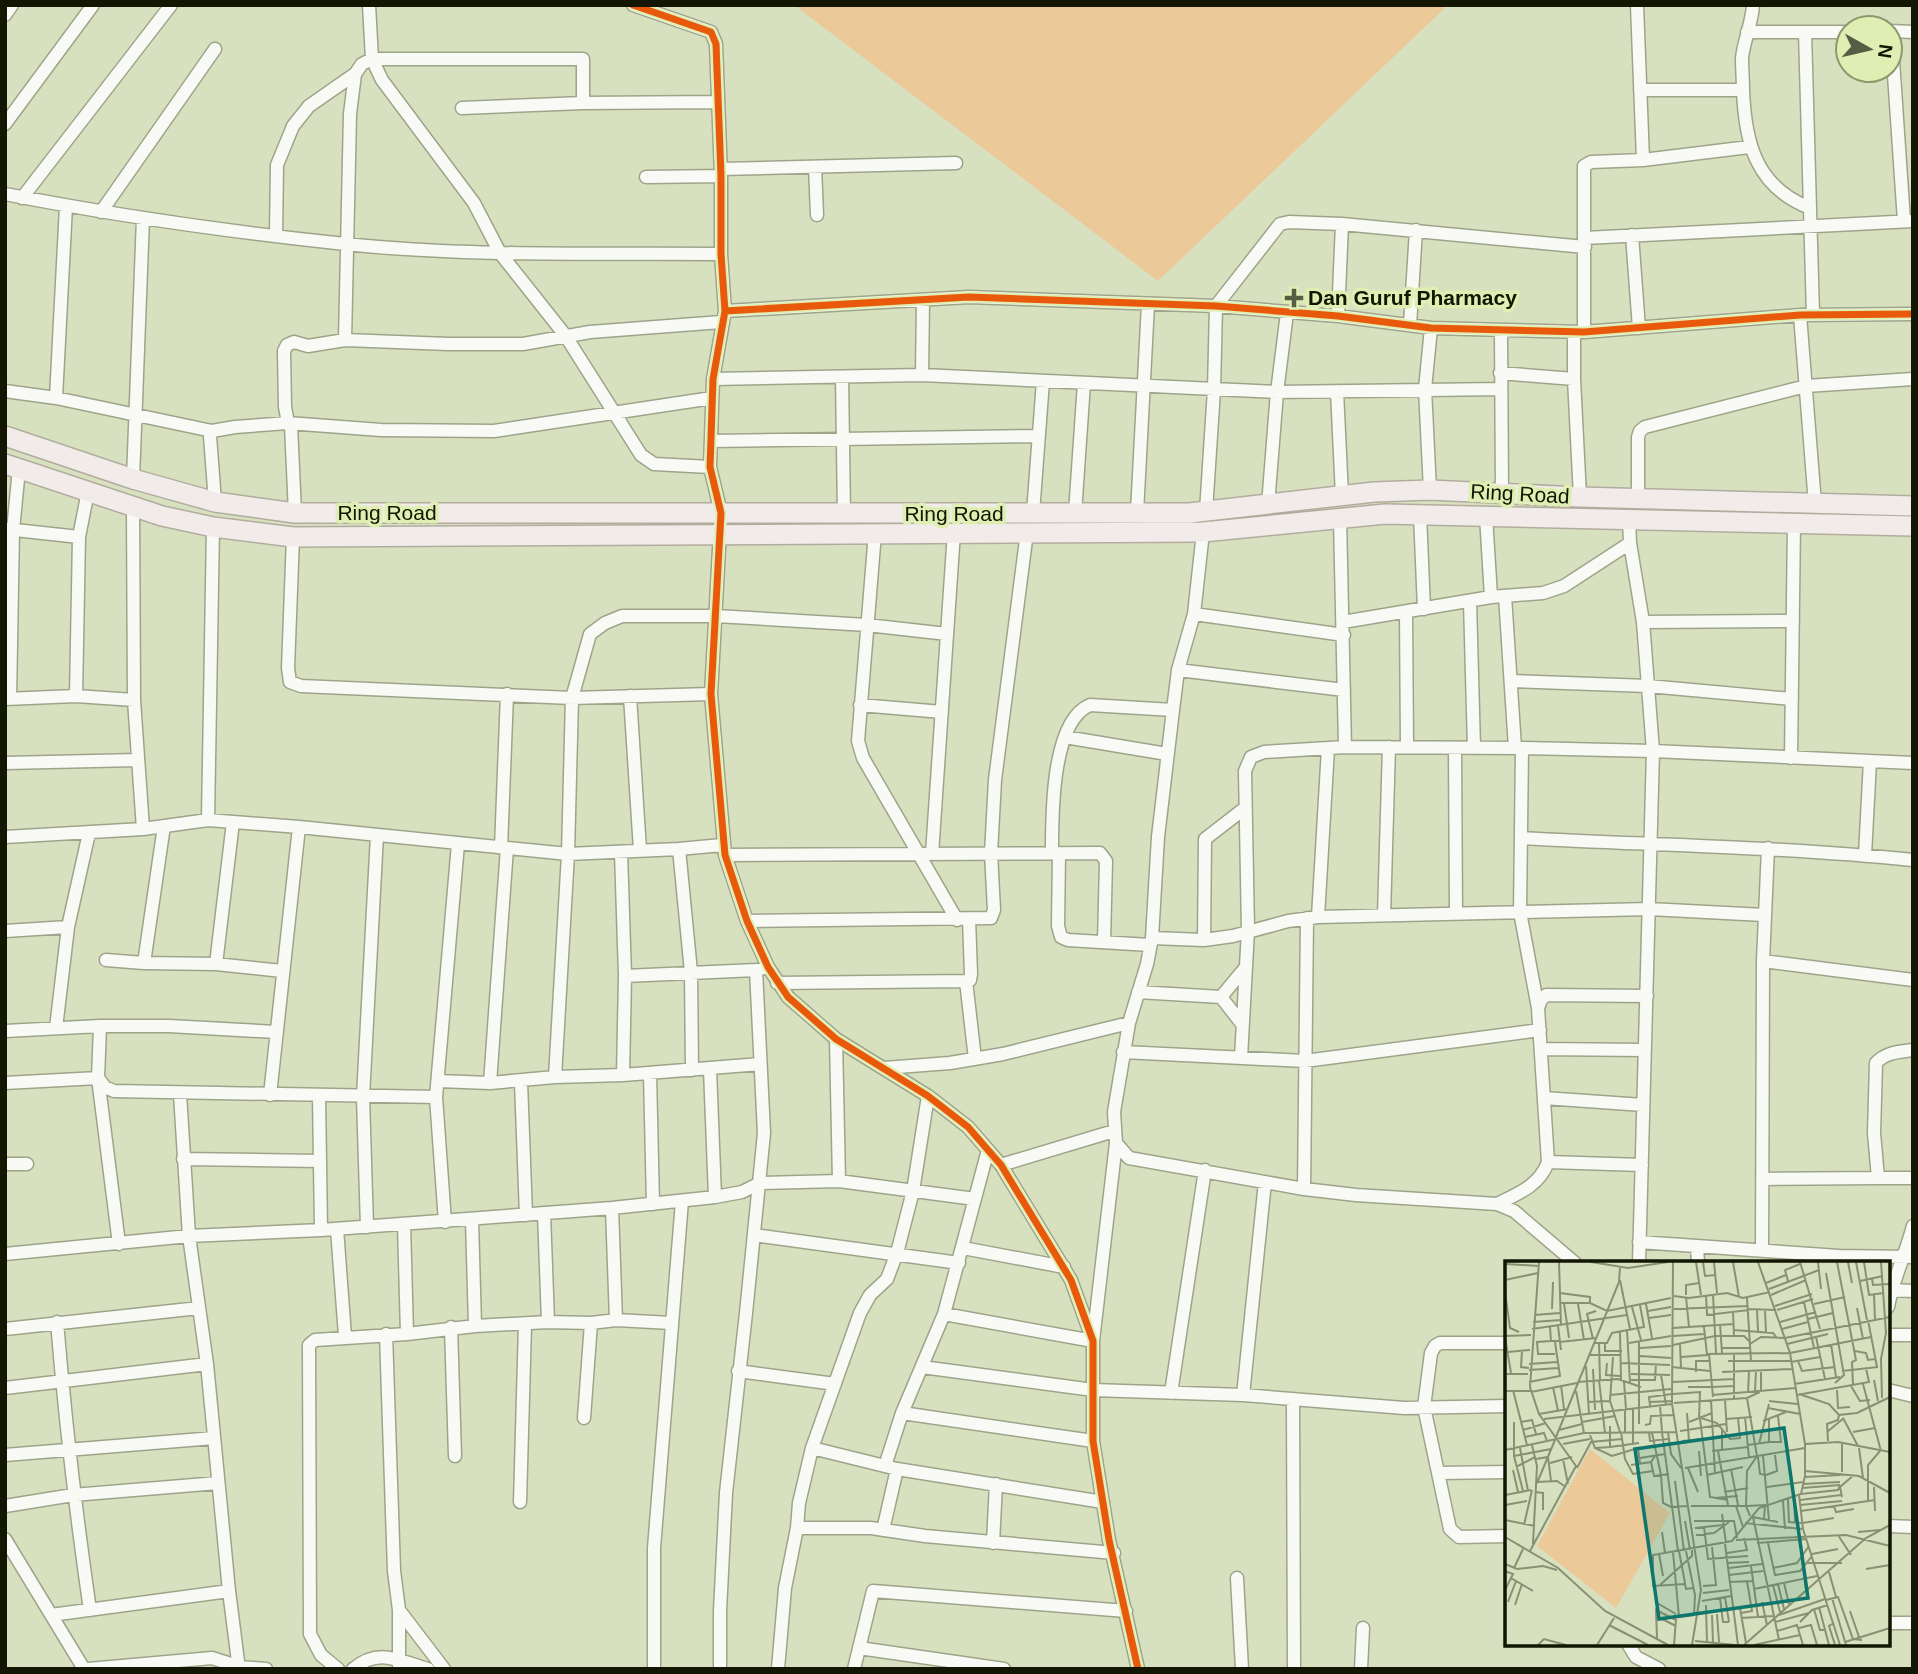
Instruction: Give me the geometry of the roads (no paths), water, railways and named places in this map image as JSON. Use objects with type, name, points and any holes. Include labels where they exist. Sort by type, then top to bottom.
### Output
[{"type":"main road","name":"Ring Road","points":[[5,436],[133,480],[215,502],[296,513],[844,514],[1203,531],[1385,514],[1913,526]]},
{"type":"main road","name":"Ring Road","points":[[12,466],[162,516],[213,527],[293,537],[954,532],[1075,513],[1206,511],[1374,492],[1430,490],[1913,506]]},
{"type":"street","points":[[5,15],[12,5]]},
{"type":"street","points":[[5,124],[93,5]]},
{"type":"street","points":[[22,198],[171,5]]},
{"type":"street","points":[[369,5],[372,59],[382,80],[474,203],[500,253],[565,335],[646,460],[654,464],[710,467]]},
{"type":"street","points":[[633,5],[711,32],[716,44],[723,316],[712,398],[710,467],[721,513],[721,534],[711,694],[724,850],[762,968],[760,1064],[764,1133],[726,1493],[720,1669]]},
{"type":"street","points":[[1637,5],[1643,160]]},
{"type":"street","points":[[1753,5],[1742,59],[1744,114],[1749,147],[1777,188],[1795,202],[1810,208]]},
{"type":"street","points":[[1747,32],[1834,32]]},
{"type":"street","points":[[1805,32],[1811,225],[1806,386],[1815,504]]},
{"type":"street","points":[[101,212],[215,49]]},
{"type":"street","points":[[276,235],[276,165],[293,126],[309,106],[372,59],[583,59],[583,103]]},
{"type":"street","points":[[345,340],[350,114],[355,74]]},
{"type":"street","points":[[1206,511],[1216,306],[1280,224],[1342,224],[1585,243],[1632,235],[1909,221],[1896,84]]},
{"type":"street","points":[[1640,90],[1744,90]]},
{"type":"street","points":[[462,108],[583,103],[718,102]]},
{"type":"street","points":[[1580,497],[1574,379],[1585,243],[1584,166],[1591,162],[1643,160],[1749,147]]},
{"type":"street","points":[[646,177],[815,167],[957,163]]},
{"type":"street","points":[[815,167],[817,215]]},
{"type":"street","points":[[5,194],[101,212],[347,244],[500,253],[721,254]]},
{"type":"street","points":[[56,398],[66,206]]},
{"type":"street","points":[[133,480],[143,218]]},
{"type":"street","points":[[1338,316],[1342,224]]},
{"type":"street","points":[[1410,325],[1416,230]]},
{"type":"street","points":[[1632,235],[1639,328]]},
{"type":"street","points":[[296,513],[289,424],[285,407],[284,369],[284,351],[287,345],[294,342],[308,346],[345,340],[523,344],[565,335],[723,316],[969,297],[1216,306],[1338,316],[1431,328],[1579,332],[1807,315],[1913,314]]},
{"type":"street","points":[[922,375],[923,300]]},
{"type":"street","points":[[1137,513],[1148,304]]},
{"type":"street","points":[[1268,505],[1277,392],[1287,313]]},
{"type":"street","points":[[1430,490],[1425,389],[1431,328]]},
{"type":"street","points":[[1501,330],[1502,494]]},
{"type":"street","points":[[1500,373],[1574,379]]},
{"type":"street","points":[[713,379],[922,375],[1277,392],[1500,389]]},
{"type":"street","points":[[842,377],[844,514]]},
{"type":"street","points":[[1638,498],[1638,437],[1645,427],[1806,386],[1913,379]]},
{"type":"street","points":[[747,921],[991,918],[994,910],[991,853],[995,780],[1030,522],[1043,381]]},
{"type":"street","points":[[1075,513],[1084,383]]},
{"type":"street","points":[[5,391],[56,398],[212,431],[289,424],[381,430],[494,431],[712,398]]},
{"type":"street","points":[[1337,391],[1342,496]]},
{"type":"street","points":[[212,431],[210,436],[215,502]]},
{"type":"street","points":[[711,441],[1038,436]]},
{"type":"street","points":[[12,466],[8,699],[76,696],[134,700]]},
{"type":"street","points":[[76,696],[79,537],[88,491]]},
{"type":"street","points":[[132,506],[134,700],[143,829]]},
{"type":"street","points":[[1420,514],[1424,609]]},
{"type":"street","points":[[1486,516],[1491,597]]},
{"type":"street","points":[[1340,518],[1345,747]]},
{"type":"street","points":[[1629,519],[1630,543],[1643,622],[1653,751],[1639,1261]]},
{"type":"street","points":[[1791,758],[1794,522]]},
{"type":"street","points":[[208,820],[213,527]]},
{"type":"street","points":[[9,529],[79,537]]},
{"type":"street","points":[[1138,1669],[1093,1441],[1093,1341],[1115,1137],[1114,1112],[1129,1023],[1151,942],[1167,754],[1178,670],[1194,614],[1203,531]]},
{"type":"street","points":[[926,854],[942,712],[954,532]]},
{"type":"street","points":[[777,983],[970,980],[963,919],[926,854],[863,758],[858,741],[875,533]]},
{"type":"street","points":[[293,537],[288,668],[290,682],[300,685],[572,698],[711,694]]},
{"type":"street","points":[[1194,614],[1343,628],[1406,611],[1491,597],[1543,593],[1564,586],[1630,543]]},
{"type":"street","points":[[1497,1204],[1523,1191],[1539,1179],[1548,1162],[1538,1008],[1520,912],[1519,748],[1511,681],[1506,596]]},
{"type":"street","points":[[1470,601],[1474,748]]},
{"type":"street","points":[[1406,611],[1407,747]]},
{"type":"street","points":[[555,1077],[568,854],[572,698],[590,634],[605,623],[622,616],[716,616],[867,625],[947,635]]},
{"type":"street","points":[[1643,622],[1793,621]]},
{"type":"street","points":[[1178,670],[1344,690]]},
{"type":"street","points":[[1511,681],[1648,686],[1792,699]]},
{"type":"street","points":[[490,1083],[504,848],[506,694]]},
{"type":"street","points":[[630,696],[640,850]]},
{"type":"street","points":[[860,705],[942,712]]},
{"type":"street","points":[[1173,710],[1090,705],[1082,709],[1065,737],[1059,755],[1052,807],[1058,926],[1061,937],[1068,940],[1104,942],[1204,940],[1312,918],[1384,915],[1649,909],[1764,915]]},
{"type":"street","points":[[1065,737],[1167,754]]},
{"type":"street","points":[[1241,1058],[1248,930],[1245,771],[1251,757],[1264,752],[1345,747],[1519,748],[1653,751],[1913,763]]},
{"type":"street","points":[[1384,915],[1390,747]]},
{"type":"street","points":[[1304,1189],[1305,1061],[1312,918],[1328,748]]},
{"type":"street","points":[[1455,748],[1456,913]]},
{"type":"street","points":[[5,763],[138,760]]},
{"type":"street","points":[[1866,855],[1870,761]]},
{"type":"street","points":[[1204,940],[1205,839],[1245,808]]},
{"type":"street","points":[[5,837],[143,829],[208,820],[568,854],[678,849],[926,854],[1100,853],[1106,861],[1104,942]]},
{"type":"street","points":[[216,964],[233,822]]},
{"type":"street","points":[[144,963],[164,826]]},
{"type":"street","points":[[270,1096],[299,827]]},
{"type":"street","points":[[56,1028],[68,926],[89,833]]},
{"type":"street","points":[[367,1227],[363,1097],[377,835]]},
{"type":"street","points":[[1521,838],[1768,848],[1913,860]]},
{"type":"street","points":[[445,1222],[436,1097],[458,844]]},
{"type":"street","points":[[1762,1251],[1763,961],[1768,848]]},
{"type":"street","points":[[678,849],[691,972],[692,1070]]},
{"type":"street","points":[[621,852],[625,976],[623,1075]]},
{"type":"street","points":[[5,931],[68,926]]},
{"type":"street","points":[[106,960],[216,964],[282,971]]},
{"type":"street","points":[[1763,961],[1913,980]]},
{"type":"street","points":[[625,976],[762,968],[788,997],[836,1038],[928,1096],[968,1128],[1000,1165],[1071,1280],[1093,1341]]},
{"type":"street","points":[[1221,997],[1245,968]]},
{"type":"street","points":[[966,981],[975,1059]]},
{"type":"street","points":[[1138,992],[1221,997],[1242,1024]]},
{"type":"street","points":[[1538,1008],[1546,996],[1647,996]]},
{"type":"street","points":[[884,1068],[1003,1054],[1129,1023]]},
{"type":"street","points":[[5,1031],[100,1026],[169,1026],[276,1032]]},
{"type":"street","points":[[100,1026],[97,1078],[119,1244]]},
{"type":"street","points":[[1123,1052],[1305,1061],[1540,1030]]},
{"type":"street","points":[[836,1038],[839,1181]]},
{"type":"street","points":[[1541,1049],[1645,1050]]},
{"type":"street","points":[[1878,1178],[1874,1133],[1876,1063],[1882,1057],[1893,1053],[1913,1050]]},
{"type":"street","points":[[438,1081],[521,1082],[555,1077],[650,1074],[760,1064]]},
{"type":"street","points":[[710,1069],[715,1197]]},
{"type":"street","points":[[650,1074],[653,1204]]},
{"type":"street","points":[[97,1078],[105,1087],[114,1091],[436,1097]]},
{"type":"street","points":[[5,1083],[97,1078]]},
{"type":"street","points":[[521,1082],[526,1215]]},
{"type":"street","points":[[180,1094],[189,1236],[207,1364],[229,1591],[240,1668]]},
{"type":"street","points":[[319,1096],[321,1230]]},
{"type":"street","points":[[778,1669],[785,1588],[799,1503],[812,1448],[860,1313],[870,1295],[887,1279],[897,1253],[913,1191],[928,1096]]},
{"type":"street","points":[[1544,1098],[1643,1105]]},
{"type":"street","points":[[1000,1165],[1115,1137]]},
{"type":"street","points":[[1115,1137],[1129,1158],[1304,1189],[1497,1204],[1514,1211],[1573,1261]]},
{"type":"street","points":[[883,1530],[891,1467],[902,1413],[944,1314],[988,1150]]},
{"type":"street","points":[[183,1159],[320,1161]]},
{"type":"street","points":[[1548,1162],[1642,1165]]},
{"type":"street","points":[[5,1164],[27,1164]]},
{"type":"street","points":[[1171,1393],[1205,1170]]},
{"type":"street","points":[[1763,1179],[1913,1178]]},
{"type":"street","points":[[5,1254],[189,1236],[445,1222],[612,1208],[715,1197],[742,1192],[760,1183],[839,1181],[975,1199]]},
{"type":"street","points":[[1243,1395],[1265,1182]]},
{"type":"street","points":[[654,1669],[654,1548],[682,1201]]},
{"type":"street","points":[[612,1208],[616,1320]]},
{"type":"street","points":[[544,1213],[548,1322]]},
{"type":"street","points":[[472,1220],[475,1326]]},
{"type":"street","points":[[404,1224],[407,1334]]},
{"type":"street","points":[[1890,1296],[1909,1256],[1913,1226]]},
{"type":"street","points":[[337,1229],[345,1336]]},
{"type":"street","points":[[754,1235],[959,1263]]},
{"type":"street","points":[[1639,1242],[1762,1251],[1783,1257],[1909,1256]]},
{"type":"street","points":[[1697,1246],[1698,1261]]},
{"type":"street","points":[[963,1248],[1064,1267]]},
{"type":"street","points":[[1891,1290],[1913,1291]]},
{"type":"street","points":[[5,1329],[199,1308]]},
{"type":"street","points":[[944,1314],[1093,1341]]},
{"type":"street","points":[[338,1669],[321,1655],[310,1634],[310,1345],[315,1340],[345,1336],[407,1334],[451,1327],[616,1320],[671,1323]]},
{"type":"street","points":[[57,1322],[71,1450],[73,1495],[90,1610]]},
{"type":"street","points":[[584,1418],[591,1323]]},
{"type":"street","points":[[520,1502],[525,1325]]},
{"type":"street","points":[[451,1327],[455,1457]]},
{"type":"street","points":[[386,1334],[394,1571],[399,1610],[399,1665]]},
{"type":"street","points":[[1890,1335],[1913,1335]]},
{"type":"street","points":[[1505,1343],[1440,1343],[1435,1346],[1431,1353],[1424,1407],[1450,1529],[1459,1537],[1505,1536]]},
{"type":"street","points":[[5,1388],[207,1364]]},
{"type":"street","points":[[922,1367],[1093,1390],[1243,1395],[1424,1407],[1505,1406]]},
{"type":"street","points":[[738,1371],[835,1384]]},
{"type":"street","points":[[1890,1391],[1913,1396]]},
{"type":"street","points":[[1293,1399],[1294,1669]]},
{"type":"street","points":[[902,1413],[1093,1441]]},
{"type":"street","points":[[5,1455],[214,1438]]},
{"type":"street","points":[[812,1448],[891,1467],[1103,1502]]},
{"type":"street","points":[[1439,1473],[1505,1472]]},
{"type":"street","points":[[5,1506],[73,1495],[218,1483]]},
{"type":"street","points":[[993,1543],[996,1485]]},
{"type":"street","points":[[1890,1527],[1913,1527]]},
{"type":"street","points":[[797,1528],[883,1530],[1114,1553]]},
{"type":"street","points":[[5,1539],[86,1669],[212,1658],[240,1668],[266,1669]]},
{"type":"street","points":[[1237,1578],[1242,1669]]},
{"type":"street","points":[[51,1615],[229,1591]]},
{"type":"street","points":[[854,1669],[873,1591],[1126,1611]]},
{"type":"street","points":[[399,1610],[444,1669]]},
{"type":"street","points":[[1890,1623],[1913,1623]]},
{"type":"street","points":[[1361,1669],[1363,1628]]},
{"type":"street","points":[[1629,1646],[1636,1657],[1659,1669]]},
{"type":"street","points":[[859,1648],[1004,1669]]},
{"type":"street","points":[[353,1669],[365,1659],[386,1655],[399,1665],[428,1669]]},
{"type":"place","name":"Dan Guruf Pharmacy","points":[[1294,298]]}]
